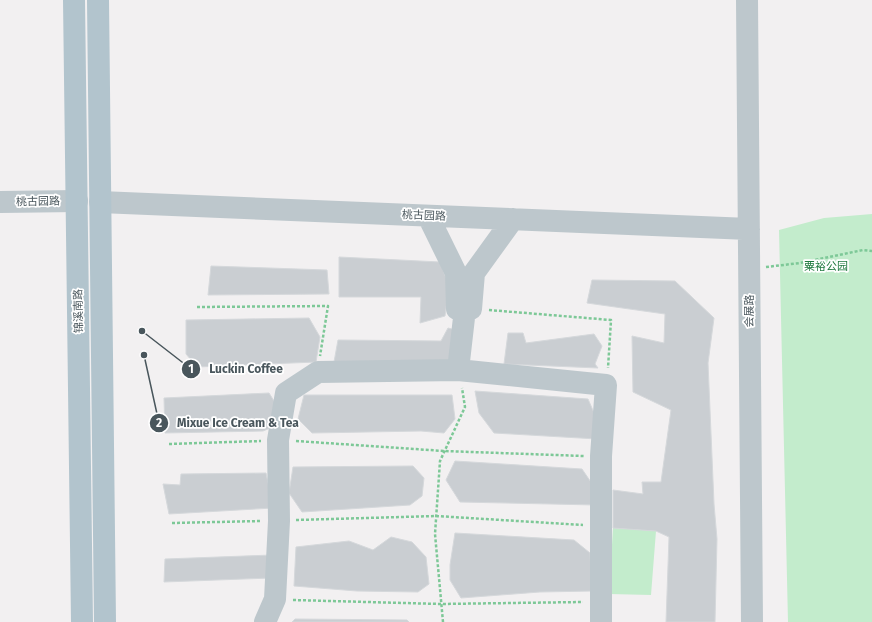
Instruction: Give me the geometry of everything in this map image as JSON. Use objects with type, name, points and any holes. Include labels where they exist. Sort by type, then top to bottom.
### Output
[{"type":"main road","name":"锦溪南路","points":[[74,0],[82,622]]},
{"type":"main road","points":[[98,0],[105,622]]},
{"type":"street","name":"会展路","points":[[747,0],[752,622]]},
{"type":"street","name":"桃古园路","points":[[0,202],[77,201]]},
{"type":"street","name":"桃古园路","points":[[100,202],[748,229]]},
{"type":"street","points":[[428,216],[456,273],[458,309],[468,309]]},
{"type":"street","points":[[458,370],[474,273],[513,219]]},
{"type":"street","points":[[265,622],[275,599],[279,521],[278,440],[286,393],[318,372],[458,370],[606,385],[601,456],[602,612]]},
{"type":"path","points":[[749,269],[800,263],[863,250],[872,250]]},
{"type":"path","points":[[197,307],[328,306],[318,372]]},
{"type":"path","points":[[468,309],[611,320],[606,385]]},
{"type":"path","points":[[442,622],[435,534],[436,516],[440,461],[465,407],[458,370]]},
{"type":"path","points":[[169,444],[278,440],[444,451],[601,456]]},
{"type":"path","points":[[172,523],[436,516],[601,526]]},
{"type":"path","points":[[275,599],[441,604],[602,612]]},
{"type":"green space","name":"粟裕公园","points":[[872,214],[872,622],[788,622],[779,230],[824,218]]},
{"type":"green space","points":[[613,528],[656,531],[651,595],[609,594]]},
{"type":"building","points":[[339,257],[440,262],[449,286],[445,316],[420,323],[421,297],[339,297]]},
{"type":"building","points":[[211,266],[327,270],[329,294],[208,295]]},
{"type":"building","points":[[592,280],[675,281],[714,318],[708,363],[714,504],[717,539],[715,622],[666,622],[669,537],[656,531],[613,528],[613,490],[643,494],[642,482],[661,482],[671,410],[633,392],[632,336],[664,343],[665,314],[587,303]]},
{"type":"building","points":[[309,318],[320,337],[316,362],[197,367],[186,354],[186,320]]},
{"type":"building","points":[[448,328],[459,331],[454,364],[334,362],[338,340],[441,341]]},
{"type":"building","points":[[508,333],[523,333],[526,343],[594,334],[602,346],[595,364],[598,368],[504,364]]},
{"type":"building","points":[[475,391],[588,399],[598,422],[597,439],[494,433],[479,413]]},
{"type":"building","points":[[269,393],[279,409],[275,426],[263,431],[165,433],[164,398]]},
{"type":"building","points":[[304,395],[452,395],[455,419],[444,433],[421,431],[312,433],[298,419]]},
{"type":"building","points":[[455,461],[582,469],[597,491],[595,505],[460,502],[446,480]]},
{"type":"building","points":[[413,466],[424,478],[422,496],[410,505],[302,512],[289,493],[293,467]]},
{"type":"building","points":[[266,473],[273,508],[169,514],[163,484],[180,485],[181,474]]},
{"type":"building","points":[[455,533],[574,540],[590,553],[592,591],[540,592],[461,598],[450,580],[450,565]]},
{"type":"building","points":[[391,537],[412,542],[426,557],[429,584],[418,592],[357,591],[294,586],[296,547],[349,541],[373,550]]},
{"type":"building","points":[[272,555],[271,578],[164,582],[165,559]]},
{"type":"building","points":[[295,619],[407,620],[409,622],[292,622]]},
{"type":"place","name":"Luckin Coffee","points":[[142,331]]},
{"type":"place","name":"Mixue Ice Cream & Tea","points":[[144,355]]}]
